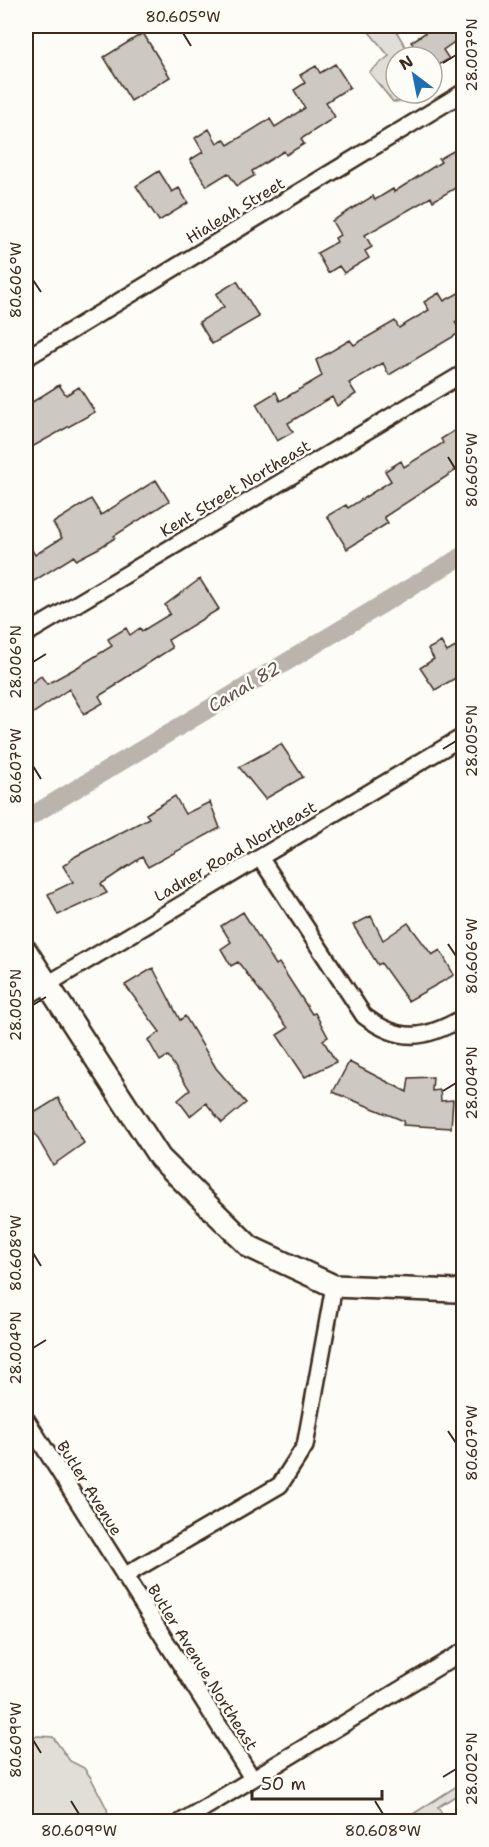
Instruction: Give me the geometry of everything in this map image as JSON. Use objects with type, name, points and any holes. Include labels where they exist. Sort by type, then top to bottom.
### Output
[{"type":"street","name":"Hialeah Street","points":[[26,358],[464,93]]},
{"type":"street","name":"Kent Street Northeast","points":[[26,634],[464,373]]},
{"type":"street","name":"Ladner Road Northeast","points":[[26,997],[464,736]]},
{"type":"street","points":[[261,859],[364,1016],[383,1031],[399,1035],[419,1035],[464,1017]]},
{"type":"street","points":[[26,951],[160,1158],[250,1246],[334,1286],[456,1291],[464,1288]]},
{"type":"street","points":[[124,1576],[280,1485],[305,1446],[334,1286]]},
{"type":"street","name":"Butler Avenue","points":[[26,1419],[124,1576]]},
{"type":"street","name":"Butler Avenue Northeast","points":[[124,1576],[252,1779]]},
{"type":"street","points":[[181,1821],[464,1651]]},
{"type":"shaded area","points":[[364,26],[393,26],[405,45],[384,45],[384,50]]},
{"type":"shaded area","points":[[384,60],[384,91],[369,72]]},
{"type":"shaded area","points":[[26,1737],[53,1737],[70,1761],[84,1768],[107,1809],[109,1821],[26,1821]]},
{"type":"shaded area","points":[[463,1782],[463,1791],[438,1807],[444,1817],[441,1821],[402,1821]]},
{"type":"building","points":[[420,26],[458,26],[464,35],[444,49],[444,45],[413,45],[411,42],[425,33]]},
{"type":"building","points":[[143,33],[170,77],[131,101],[104,57]]},
{"type":"building","points":[[444,52],[449,59],[444,62]]},
{"type":"building","points":[[335,64],[350,87],[326,102],[335,117],[301,139],[304,144],[286,155],[284,151],[252,171],[254,176],[237,186],[228,173],[207,186],[190,160],[203,152],[195,138],[209,129],[217,143],[224,139],[228,145],[270,119],[275,127],[305,108],[294,90],[305,83],[300,75],[316,66],[320,73]]},
{"type":"building","points":[[455,150],[464,165],[464,183],[433,201],[431,197],[365,235],[372,247],[365,251],[369,258],[344,273],[339,266],[328,273],[317,253],[337,242],[335,238],[340,235],[332,221],[373,196],[375,200],[393,189],[394,192],[441,162],[439,159]]},
{"type":"building","points":[[159,171],[172,192],[179,188],[188,203],[159,221],[136,186]]},
{"type":"building","points":[[237,281],[259,317],[212,344],[199,322],[224,307],[216,294]]},
{"type":"building","points":[[464,290],[464,316],[455,322],[461,332],[389,375],[383,363],[349,383],[356,394],[337,406],[332,397],[288,423],[293,432],[277,441],[256,404],[276,392],[280,401],[322,376],[316,360],[350,340],[354,345],[395,321],[399,328],[429,310],[424,302],[439,293],[444,301]]},
{"type":"building","points":[[59,385],[66,395],[79,387],[95,412],[32,447],[26,436],[26,406]]},
{"type":"building","points":[[457,429],[459,432],[464,429],[464,465],[384,517],[388,523],[347,549],[327,516],[346,505],[348,508],[391,481],[385,471],[401,461],[404,467],[443,443],[441,439]]},
{"type":"building","points":[[156,480],[169,501],[99,548],[76,560],[74,556],[26,586],[26,539],[35,555],[62,538],[53,523],[91,499],[101,515]]},
{"type":"building","points":[[200,579],[219,609],[168,640],[172,648],[99,696],[103,703],[84,714],[69,689],[26,718],[26,687],[41,676],[47,684],[76,668],[112,646],[108,639],[126,628],[130,635],[140,628],[142,631],[170,614],[165,605]]},
{"type":"building","points":[[441,642],[447,652],[464,642],[464,673],[435,690],[420,668],[434,659],[428,649]]},
{"type":"building","points":[[281,744],[303,777],[265,799],[239,767]]},
{"type":"building","points":[[175,796],[185,814],[210,802],[220,828],[148,867],[142,857],[101,884],[107,893],[58,915],[48,894],[73,882],[63,866],[76,856],[149,818],[146,814]]},
{"type":"building","points":[[243,912],[276,965],[279,963],[312,1014],[315,1013],[328,1037],[323,1040],[336,1062],[305,1077],[277,1035],[288,1028],[238,962],[231,966],[221,949],[231,942],[221,926]]},
{"type":"building","points":[[371,916],[383,940],[408,923],[432,955],[440,950],[454,975],[408,1001],[381,963],[378,965],[353,925]]},
{"type":"building","points":[[153,968],[180,1020],[185,1016],[216,1068],[246,1103],[222,1123],[206,1103],[190,1116],[178,1100],[190,1090],[168,1056],[160,1061],[148,1040],[160,1032],[125,985]]},
{"type":"building","points":[[349,1062],[407,1092],[409,1078],[433,1077],[432,1091],[440,1090],[441,1101],[453,1100],[451,1128],[403,1125],[404,1121],[333,1092]]},
{"type":"building","points":[[58,1098],[84,1143],[53,1165],[26,1118]]},
{"type":"waterway","name":"Canal 82","points":[[26,819],[464,555]]}]
